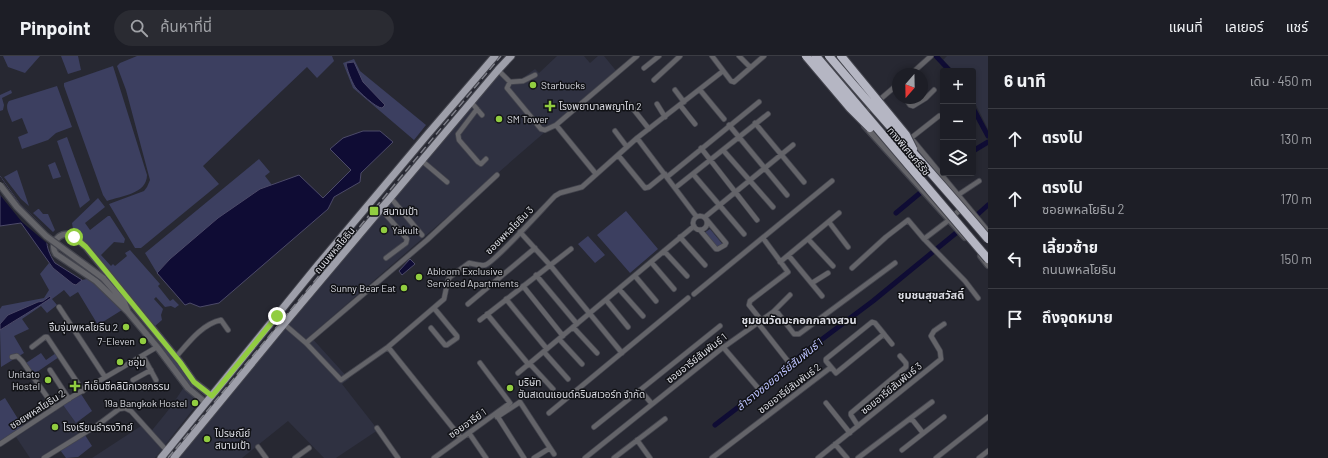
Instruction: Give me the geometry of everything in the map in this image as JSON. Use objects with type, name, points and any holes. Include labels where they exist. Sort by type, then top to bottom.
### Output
[{"type":"highway","points":[[805,56],[850,108],[890,144]]},
{"type":"highway","name":"ทางพิเศษศรีรัช","points":[[816,56],[988,259]]},
{"type":"highway","name":"ทางพิเศษศรีรัช","points":[[829,56],[887,125],[917,157],[988,239]]},
{"type":"highway","points":[[842,56],[906,135],[917,157]]},
{"type":"main road","name":"ถนนพหลโยธิน","points":[[161,458],[317,266],[496,56]]},
{"type":"main road","name":"ถนนพหลโยธิน","points":[[174,458],[426,154],[511,56]]},
{"type":"main road","points":[[417,147],[426,154]]},
{"type":"main road","points":[[276,317],[284,324]]},
{"type":"main road","points":[[206,403],[215,408]]},
{"type":"street","points":[[510,82],[507,88],[541,128],[545,130],[550,129],[637,56]]},
{"type":"street","points":[[644,68],[659,56]]},
{"type":"street","points":[[654,80],[680,56]]},
{"type":"street","points":[[712,56],[731,81],[734,82],[764,56]]},
{"type":"street","points":[[739,56],[750,68]]},
{"type":"street","points":[[753,56],[757,61]]},
{"type":"street","points":[[805,56],[824,81],[988,265]]},
{"type":"street","points":[[842,56],[880,99],[988,231]]},
{"type":"street","points":[[918,68],[931,56]]},
{"type":"street","points":[[498,70],[510,82],[523,81],[535,75]]},
{"type":"street","name":"ซอยพหลโยธิน 3","points":[[284,324],[306,343],[341,380],[388,347],[444,299],[450,277],[469,263],[487,264],[501,253],[555,196],[582,186],[637,138],[724,71]]},
{"type":"street","points":[[675,90],[695,124]]},
{"type":"street","points":[[700,90],[724,119]]},
{"type":"street","points":[[858,119],[892,90]]},
{"type":"street","points":[[928,96],[934,90]]},
{"type":"street","points":[[471,102],[482,114]]},
{"type":"street","points":[[618,155],[645,188],[649,187],[666,176],[758,102]]},
{"type":"street","points":[[657,104],[665,117]]},
{"type":"street","points":[[630,105],[649,129]]},
{"type":"street","points":[[477,109],[458,134],[459,140],[478,162],[481,164],[486,159]]},
{"type":"street","points":[[675,188],[768,114]]},
{"type":"street","points":[[911,138],[939,116]]},
{"type":"street","points":[[755,123],[804,182]]},
{"type":"street","points":[[556,125],[596,174]]},
{"type":"street","points":[[729,125],[787,195]]},
{"type":"street","points":[[615,131],[627,147]]},
{"type":"street","points":[[637,138],[696,216]]},
{"type":"street","points":[[700,230],[706,226],[706,218],[720,205],[793,145]]},
{"type":"street","points":[[701,148],[757,220]]},
{"type":"street","points":[[723,150],[773,207]]},
{"type":"street","points":[[421,160],[447,182]]},
{"type":"street","points":[[693,174],[744,234]]},
{"type":"street","points":[[306,343],[427,240],[497,175]]},
{"type":"street","points":[[694,294],[832,181]]},
{"type":"street","points":[[958,195],[978,181]]},
{"type":"street","points":[[0,185],[16,207],[46,236],[103,278],[124,302],[128,312]]},
{"type":"street","points":[[390,197],[422,235]]},
{"type":"street","points":[[924,239],[966,205]]},
{"type":"street","points":[[381,208],[407,239],[406,243],[386,258]]},
{"type":"street","points":[[780,262],[839,213]]},
{"type":"street","points":[[701,215],[706,218],[726,243],[725,245],[716,249],[700,230],[696,229],[694,226],[693,220],[696,216],[701,215]]},
{"type":"street","points":[[852,268],[886,237],[908,220],[924,239],[965,281],[978,298]]},
{"type":"street","points":[[829,222],[848,247]]},
{"type":"street","points":[[518,373],[694,226]]},
{"type":"street","points":[[520,232],[550,265],[622,353]]},
{"type":"street","points":[[206,403],[188,388],[128,312],[96,281],[56,254],[53,250],[53,246],[60,236],[68,235],[77,238],[176,357],[194,382],[212,396]]},
{"type":"street","points":[[680,238],[705,265]]},
{"type":"street","points":[[763,238],[788,272],[748,303],[786,360]]},
{"type":"street","points":[[808,239],[833,266]]},
{"type":"street","points":[[468,304],[535,248]]},
{"type":"street","points":[[480,320],[571,249]]},
{"type":"street","points":[[664,251],[687,276]]},
{"type":"street","points":[[789,256],[822,296]]},
{"type":"street","points":[[651,262],[674,289]]},
{"type":"street","points":[[773,312],[778,313],[794,334],[799,334],[895,263]]},
{"type":"street","points":[[812,283],[828,273]]},
{"type":"street","points":[[536,275],[597,353]]},
{"type":"street","points":[[635,276],[656,301]]},
{"type":"street","points":[[523,286],[582,364]]},
{"type":"street","points":[[619,289],[642,316]]},
{"type":"street","name":"ซอยอารีย์สัมพันธ์ 1","points":[[585,458],[723,347],[773,312],[790,295]]},
{"type":"street","points":[[549,414],[688,298]]},
{"type":"street","points":[[506,299],[568,379]]},
{"type":"street","points":[[606,300],[628,327]]},
{"type":"street","points":[[124,302],[134,307]]},
{"type":"street","points":[[59,307],[105,377]]},
{"type":"street","points":[[431,328],[445,345],[457,338],[457,336],[434,308]]},
{"type":"street","points":[[486,314],[529,364],[553,389]]},
{"type":"street","points":[[176,357],[206,326],[221,320],[228,330]]},
{"type":"street","points":[[830,368],[826,359],[872,322],[875,323],[892,344]]},
{"type":"street","name":"ซอยอารีย์สัมพันธ์ 3","points":[[818,458],[941,360],[940,351],[931,336],[934,331],[944,324]]},
{"type":"street","points":[[594,427],[720,326]]},
{"type":"street","name":"ซอยอารีย์สัมพันธ์ 2","points":[[712,458],[830,368],[834,372],[837,372],[884,334]]},
{"type":"street","points":[[32,347],[47,337],[83,390]]},
{"type":"street","points":[[157,347],[163,342]]},
{"type":"street","name":"ซอยพหลโยธิน 2","points":[[0,444],[83,390],[157,347]]},
{"type":"street","points":[[388,347],[461,438]]},
{"type":"street","points":[[723,347],[758,388]]},
{"type":"street","points":[[12,357],[17,356],[22,361],[35,377],[55,408]]},
{"type":"street","points":[[143,356],[156,380]]},
{"type":"street","points":[[858,426],[850,415],[851,413],[906,367],[906,363],[900,356]]},
{"type":"street","name":"ซอยอารีย์ 1","points":[[435,458],[461,438],[497,415],[510,403],[480,363]]},
{"type":"street","points":[[50,370],[69,399]]},
{"type":"street","points":[[133,380],[151,370]]},
{"type":"street","points":[[640,390],[652,404]]},
{"type":"street","points":[[502,411],[520,402],[554,454]]},
{"type":"street","points":[[858,458],[932,402]]},
{"type":"street","points":[[826,403],[850,433]]},
{"type":"street","points":[[44,458],[99,424],[119,409],[123,408],[131,411],[167,451]]},
{"type":"street","points":[[497,415],[524,458]]},
{"type":"street","points":[[902,450],[944,417]]},
{"type":"street","points":[[936,458],[988,417]]},
{"type":"street","points":[[911,418],[923,433]]},
{"type":"street","points":[[614,458],[665,419]]},
{"type":"street","points":[[378,428],[398,458]]},
{"type":"street","points":[[469,433],[486,458]]},
{"type":"street","points":[[636,440],[650,458]]},
{"type":"street","points":[[835,444],[847,458]]},
{"type":"street","points":[[258,447],[266,458]]},
{"type":"street","points":[[295,458],[309,448]]},
{"type":"street","points":[[534,458],[550,448]]},
{"type":"street","points":[[979,458],[988,451]]},
{"type":"shaded area","points":[[3,56],[40,56],[25,73],[8,67]]},
{"type":"shaded area","points":[[61,56],[78,56],[81,70],[68,74]]},
{"type":"shaded area","points":[[137,56],[332,56],[334,61],[317,78],[307,67],[203,166],[219,184],[141,248],[135,248],[109,204],[144,191],[150,180],[126,90],[117,66],[120,63]]},
{"type":"shaded area","points":[[557,56],[584,56],[590,63],[598,56],[604,56],[618,73],[545,132],[310,336],[349,379],[342,384],[378,430],[336,458],[324,458],[288,421],[242,458],[179,458],[234,388],[496,77],[503,71],[509,80],[520,80],[535,69],[539,73]]},
{"type":"shaded area","points":[[947,56],[988,56],[988,129],[976,105],[976,68],[951,68],[943,60]]},
{"type":"shaded area","points":[[354,59],[360,71],[426,125],[414,140],[353,88],[343,63]],"holes":[[[346,66],[385,105],[358,90],[354,85]]]},
{"type":"shaded area","points":[[354,62],[363,82],[385,105],[382,108],[372,103],[355,87],[349,75],[346,63]]},
{"type":"shaded area","points":[[113,66],[147,175],[143,186],[138,190],[126,196],[107,201],[103,195],[64,83]]},
{"type":"shaded area","points":[[57,86],[72,127],[56,133],[48,140],[22,149],[18,137],[28,133],[22,118],[12,122],[7,108],[9,101]]},
{"type":"shaded area","points":[[11,90],[12,93],[2,98],[4,105],[3,110],[0,111],[0,95]]},
{"type":"shaded area","points":[[363,131],[380,131],[393,142],[361,173],[360,182],[334,197],[328,209],[219,303],[200,307],[190,303],[185,305],[157,273],[170,259],[218,218],[260,189],[299,175],[323,198],[351,170],[330,149],[343,138]]},
{"type":"shaded area","points":[[67,137],[90,200],[80,208],[57,141]]},
{"type":"shaded area","points":[[259,159],[270,172],[265,176],[272,185],[170,259],[157,273],[145,253]]},
{"type":"shaded area","points":[[55,162],[61,177],[53,179],[48,165]]},
{"type":"shaded area","points":[[17,170],[29,206],[21,199],[4,177]]},
{"type":"shaded area","points":[[0,176],[19,203],[51,234],[47,242],[51,256],[55,263],[82,280],[76,285],[53,268],[21,223],[0,226]]},
{"type":"shaded area","points":[[98,198],[105,207],[85,223],[90,230],[110,216],[125,239],[124,243],[114,242],[101,255],[111,266],[113,264],[115,266],[127,256],[125,253],[130,250],[160,284],[158,286],[170,301],[173,299],[179,305],[175,308],[171,306],[165,307],[156,297],[154,299],[163,309],[161,315],[162,320],[155,326],[73,229],[72,223]]},
{"type":"shaded area","points":[[38,209],[43,214],[48,214],[55,230],[53,232],[33,213]]},
{"type":"shaded area","points":[[626,211],[658,249],[630,273],[597,235]]},
{"type":"shaded area","points":[[710,229],[724,246],[719,251],[704,233]]},
{"type":"shaded area","points":[[588,236],[605,255],[595,263],[578,244]]},
{"type":"shaded area","points":[[410,259],[415,264],[402,275],[399,271]]},
{"type":"shaded area","points":[[49,263],[53,268],[76,285],[82,280],[87,279],[94,283],[122,310],[98,325],[78,292],[70,297],[64,290],[52,299],[57,305],[47,313],[41,306],[22,319],[29,329],[14,336],[24,353],[1,367],[0,330],[51,298],[50,296],[43,301],[38,302],[0,324],[0,309],[2,306],[44,298],[49,290],[40,274]]},
{"type":"shaded area","points":[[50,296],[51,298],[0,330],[0,324],[8,315],[43,301]]},
{"type":"shaded area","points":[[164,346],[194,387],[192,388],[162,348]]},
{"type":"shaded area","points":[[41,353],[46,360],[56,353],[59,357],[34,374],[26,363]]},
{"type":"shaded area","points":[[184,387],[198,403],[155,458],[92,458],[141,426],[149,434],[170,408]]},
{"type":"shaded area","points":[[81,394],[92,411],[76,423],[63,405]]},
{"type":"shaded area","points":[[5,398],[23,427],[0,441],[0,401]]},
{"type":"shaded area","name":"โรงเรียนธำรงวิทย์","points":[[63,405],[83,432],[40,458],[30,458],[16,437]]},
{"type":"shaded area","points":[[85,435],[92,446],[78,457],[66,458],[60,450]]},
{"type":"pier","points":[[0,176],[19,203],[53,235],[49,241],[49,245],[22,222],[0,195]]},
{"type":"waterway","points":[[936,56],[947,68]]},
{"type":"waterway","points":[[976,114],[988,136]]},
{"type":"waterway","points":[[976,149],[988,142]]},
{"type":"waterway","points":[[896,213],[920,193]]},
{"type":"waterway","name":"ลำรางซอยอารีย์สัมพันธ์ 1","points":[[978,214],[988,205]]},
{"type":"waterway","name":"ลำรางซอยอารีย์สัมพันธ์ 1","points":[[715,425],[767,385],[805,352],[873,301],[956,233]]},
{"type":"railway","points":[[168,458],[501,56]]},
{"type":"place","name":"Starbucks","points":[[533,85]]},
{"type":"place","name":"โรงพยาบาลพญาไท 2","points":[[550,106]]},
{"type":"place","name":"SM Tower","points":[[499,119]]},
{"type":"place","name":"สนามเป้า","points":[[374,211]]},
{"type":"place","name":"Yakult","points":[[384,230]]},
{"type":"place","name":"Abloom Exclusive Serviced Apartments","points":[[419,277]]},
{"type":"place","name":"Sunny Bear Eat","points":[[404,288]]},
{"type":"place","name":"จิ้มจุ่มพหลโยธิน 2","points":[[126,327]]},
{"type":"place","name":"7-Eleven","points":[[143,341]]},
{"type":"place","name":"ชอุ่ม","points":[[120,362]]},
{"type":"place","name":"Unitato Hostel","points":[[48,380]]},
{"type":"place","name":"ทีเอ็นซีคลินิกเวชกรรม","points":[[75,386]]},
{"type":"place","name":"บริษัท ฮันสเดนแอนด์คริมสเวอร์ท จำกัด","points":[[510,388]]},
{"type":"place","name":"19a Bangkok Hostel","points":[[195,403]]},
{"type":"place","name":"โรงเรียนธำรงวิทย์","points":[[55,427]]},
{"type":"place","name":"ไปรษณีย์ สนามเป้า","points":[[207,439]]},
{"type":"district","name":"ชุมชนสุขสวัสดิ์","points":[[931,294]]},
{"type":"district","name":"ชุมชนวัดมะกอกกลางสวน","points":[[799,319]]},
{"type":"route","points":[[74,237],[86,247],[180,362],[194,382],[212,396],[277,316]]}]
